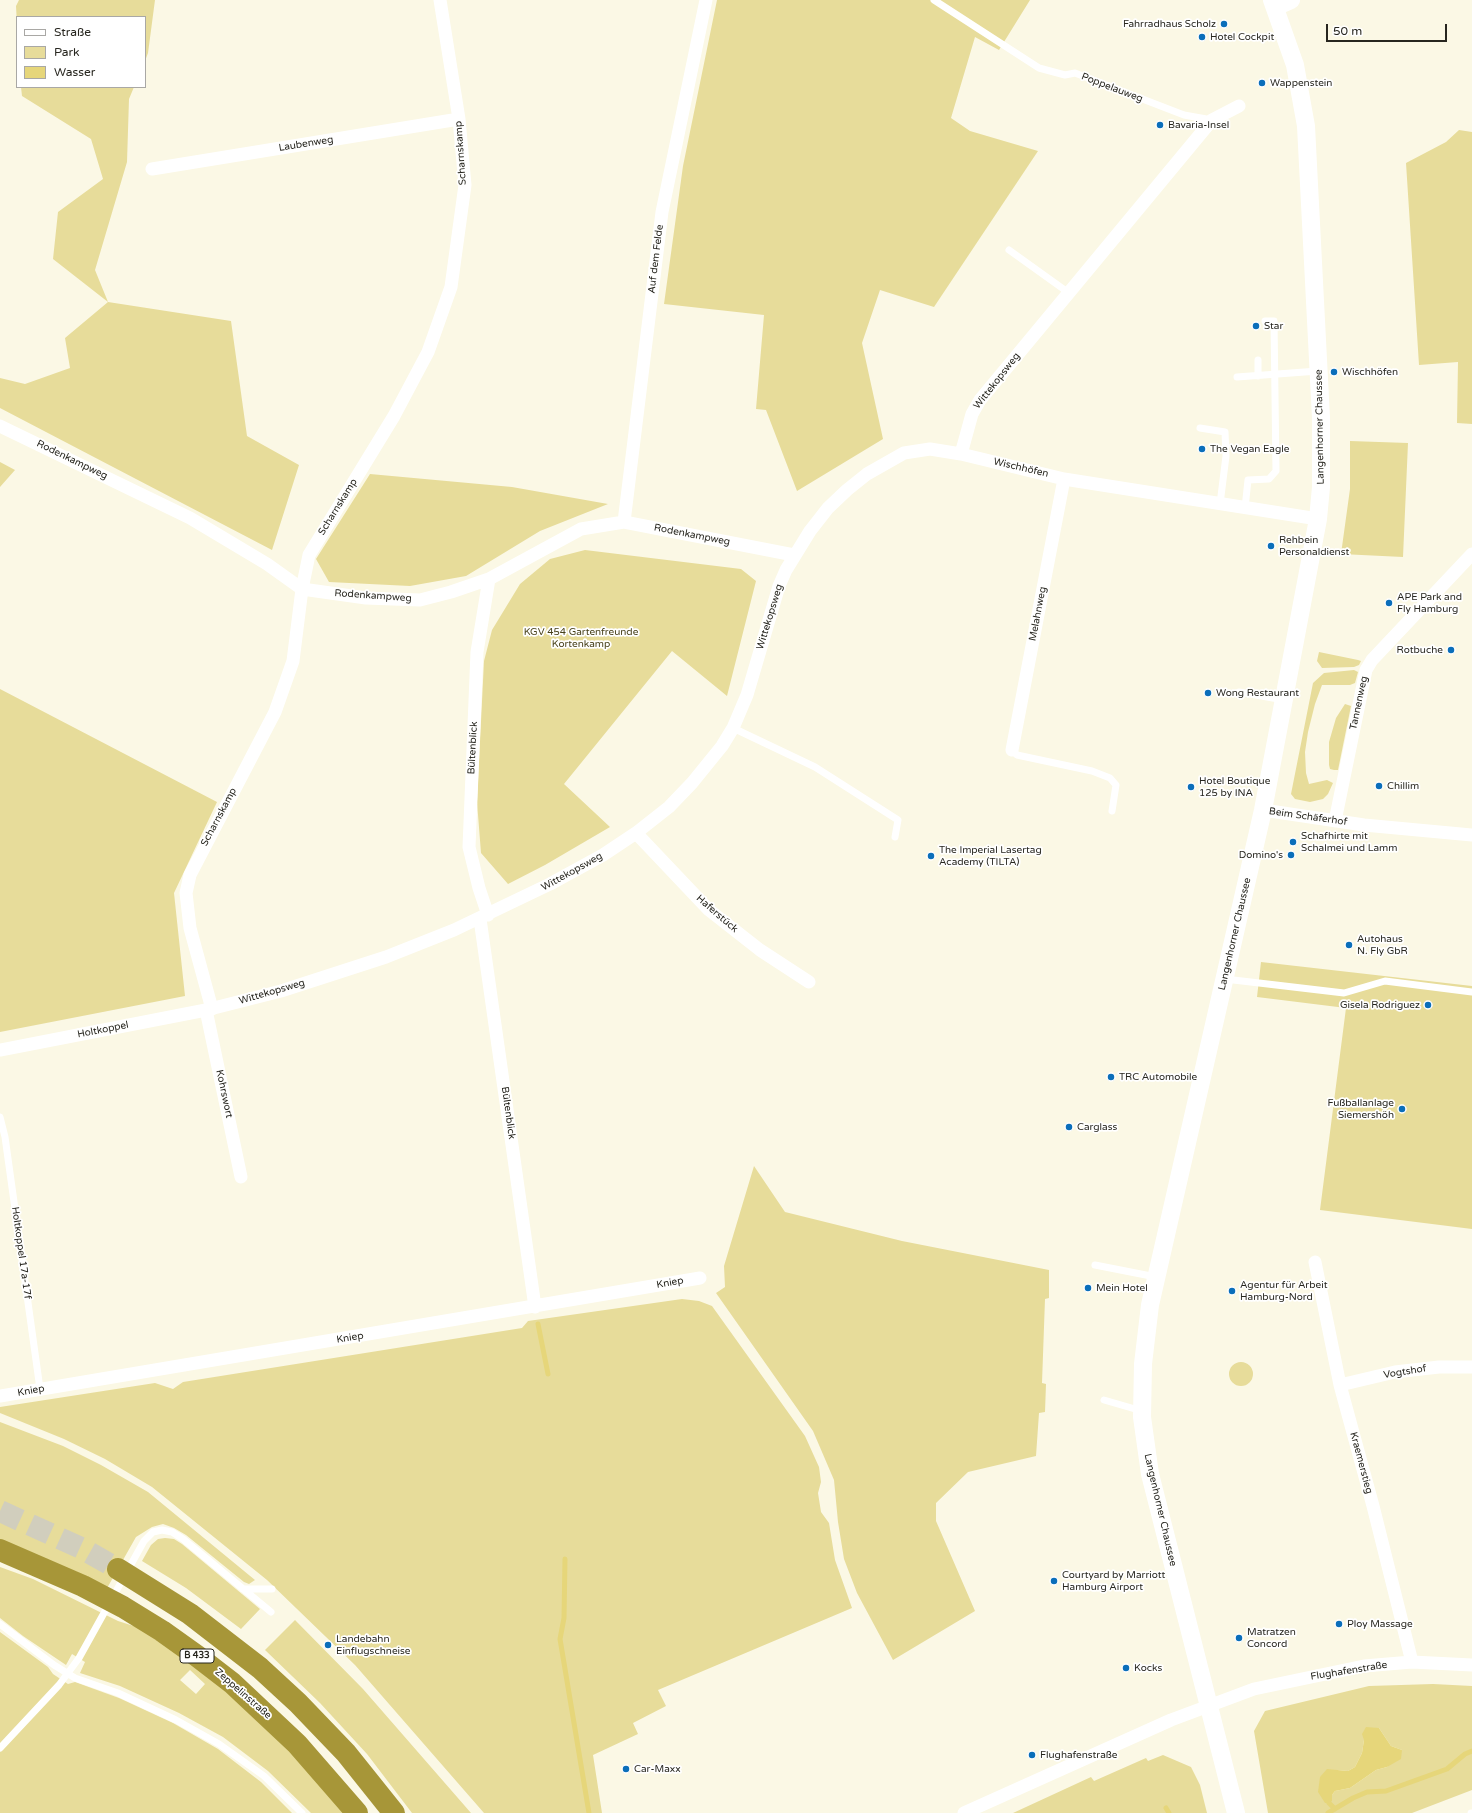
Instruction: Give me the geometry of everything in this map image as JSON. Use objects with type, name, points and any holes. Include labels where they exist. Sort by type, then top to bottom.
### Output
[{"type":"highway","name":"Zeppelinstraße","points":[[0,1550],[83,1586],[123,1607],[162,1631],[197,1656],[253,1702],[298,1744],[357,1813]]},
{"type":"highway","name":"B 433","points":[[118,1569],[190,1614],[260,1668],[298,1702],[346,1753],[394,1813]]},
{"type":"main road","name":"Langenhorner Chaussee","points":[[1236,1813],[1152,1482],[1142,1411],[1142,1364],[1145,1334],[1156,1277],[1225,979],[1262,810],[1318,519],[1322,460],[1319,371],[1306,126],[1295,66],[1280,2]]},
{"type":"street","name":"Scharnskamp","points":[[209,1009],[190,928],[186,893],[190,875],[275,712],[293,661],[302,589],[309,555],[398,410],[428,352],[451,287],[465,185],[459,119],[440,0]]},
{"type":"street","name":"Auf dem Felde","points":[[624,522],[662,212],[706,0]]},
{"type":"street","name":"Wittekopsweg","points":[[209,1009],[280,992],[386,957],[484,917],[603,855],[636,833],[669,806],[692,783],[714,756],[733,728],[747,695],[779,586],[794,555],[828,508],[866,474],[892,459],[917,450],[930,449],[961,454],[972,414],[980,400],[1212,120],[1239,106]]},
{"type":"street","name":"Laubenweg","points":[[152,169],[459,119]]},
{"type":"street","name":"Rodenkampweg","points":[[0,426],[190,518],[267,564],[302,589],[366,598],[420,600],[451,592],[489,579],[581,529],[624,522],[794,555]]},
{"type":"street","name":"Wischhöfen","points":[[961,454],[1064,479],[1318,519]]},
{"type":"street","name":"Melahnweg","points":[[1012,750],[1064,479]]},
{"type":"street","name":"Tannenweg","points":[[1335,820],[1366,670],[1372,660],[1472,554]]},
{"type":"street","name":"Bültenblick","points":[[489,579],[478,652],[469,847],[484,917],[535,1307]]},
{"type":"street","name":"Beim Schäferhof","points":[[1262,810],[1364,825],[1472,835]]},
{"type":"street","name":"Haferstück","points":[[636,833],[709,910],[760,950],[809,982]]},
{"type":"street","name":"Holtkoppel","points":[[0,1050],[209,1009]]},
{"type":"street","name":"Kohrswort","points":[[209,1009],[241,1177]]},
{"type":"street","name":"Kraemerstieg","points":[[1315,1262],[1340,1385],[1373,1506],[1412,1662]]},
{"type":"street","name":"Kniep","points":[[0,1396],[700,1278]]},
{"type":"street","name":"Vogtshof","points":[[1340,1385],[1394,1372],[1439,1367],[1472,1367]]},
{"type":"street","name":"Flughafenstraße","points":[[964,1813],[1135,1735],[1209,1705],[1254,1689],[1364,1666],[1412,1662],[1472,1665]]},
{"type":"lane","name":"Poppelauweg","points":[[934,0],[1040,68],[1065,75],[1075,74],[1184,115],[1212,120]]},
{"type":"lane","points":[[1008,250],[1068,293]]},
{"type":"lane","points":[[1245,508],[1248,480],[1269,479],[1276,471],[1274,321],[1265,321]]},
{"type":"lane","points":[[1258,360],[1258,376]]},
{"type":"lane","points":[[1237,377],[1319,371]]},
{"type":"lane","points":[[1200,428],[1225,432],[1226,456],[1220,504]]},
{"type":"lane","points":[[1239,692],[1284,700]]},
{"type":"lane","points":[[733,728],[815,767],[898,820],[895,837]]},
{"type":"lane","points":[[1012,750],[1017,756],[1092,771],[1110,778],[1116,785],[1112,812]]},
{"type":"lane","points":[[1225,979],[1344,993],[1385,981],[1472,992]]},
{"type":"lane","name":"Holtkoppel 17a-17f","points":[[0,1117],[5,1137],[40,1389]]},
{"type":"lane","points":[[1095,1265],[1156,1277]]},
{"type":"lane","points":[[1104,1400],[1142,1411]]},
{"type":"lane","points":[[0,1748],[59,1686],[68,1674],[79,1658],[144,1541],[153,1532],[162,1530],[172,1532],[271,1612]]},
{"type":"lane","points":[[243,1589],[272,1589]]},
{"type":"lane","points":[[0,1624],[68,1674],[118,1693],[176,1720],[220,1744],[264,1776],[302,1813]]},
{"type":"green space","points":[[19,0],[155,0],[146,58],[146,16],[17,16],[16,6]]},
{"type":"green space","points":[[717,0],[1030,0],[999,50],[975,37],[951,118],[970,131],[1038,151],[934,307],[880,290],[862,343],[883,439],[797,491],[766,410],[756,409],[764,315],[664,304],[683,166]]},
{"type":"green space","points":[[21,88],[134,88],[129,99],[127,162],[95,270],[108,302],[53,259],[58,212],[103,179],[91,139],[22,96]]},
{"type":"green space","points":[[1459,130],[1472,132],[1472,424],[1457,423],[1458,362],[1419,365],[1406,163],[1446,142]]},
{"type":"green space","points":[[108,302],[231,321],[247,436],[299,465],[272,550],[0,408],[0,378],[25,384],[70,368],[65,338]]},
{"type":"green space","points":[[1350,441],[1408,443],[1403,557],[1341,554],[1350,489]]},
{"type":"green space","points":[[0,462],[15,470],[0,487]]},
{"type":"green space","points":[[370,474],[512,487],[608,504],[540,531],[466,576],[410,586],[329,582],[316,559]]},
{"type":"green space","name":"KGV 454 Gartenfreunde Kortenkamp","points":[[585,550],[741,569],[756,581],[727,696],[672,651],[564,784],[610,827],[545,865],[508,884],[481,853],[477,802],[484,661],[492,630],[520,584],[550,559]]},
{"type":"green space","points":[[1319,652],[1361,661],[1359,665],[1354,667],[1322,668],[1317,661]]},
{"type":"green space","points":[[1354,670],[1358,672],[1355,683],[1350,685],[1322,685],[1315,704],[1308,732],[1305,752],[1306,773],[1309,784],[1327,780],[1333,783],[1328,794],[1323,799],[1310,802],[1295,799],[1291,794],[1313,683],[1324,673]]},
{"type":"green space","points":[[0,689],[217,802],[174,893],[185,996],[0,1032]]},
{"type":"green space","points":[[1345,704],[1351,706],[1338,770],[1334,770],[1330,769],[1329,765],[1329,742],[1336,718]]},
{"type":"green space","name":"Fußballanlage Siemershöh","points":[[1261,962],[1472,986],[1472,1229],[1320,1210],[1346,1008],[1257,997]]},
{"type":"green space","points":[[754,1166],[785,1212],[902,1241],[1049,1270],[1049,1298],[1045,1299],[1042,1383],[1046,1384],[1045,1412],[1039,1413],[1036,1456],[968,1472],[936,1503],[936,1521],[975,1611],[893,1660],[857,1593],[844,1559],[838,1522],[834,1480],[813,1431],[716,1293],[725,1287],[724,1266]]},
{"type":"green space","points":[[682,1299],[699,1301],[712,1306],[805,1436],[819,1467],[821,1482],[818,1493],[821,1512],[829,1523],[835,1560],[852,1608],[658,1690],[666,1706],[633,1723],[638,1734],[593,1755],[602,1813],[484,1813],[355,1665],[267,1580],[152,1487],[105,1459],[64,1439],[0,1413],[0,1407],[155,1383],[173,1389],[183,1382],[522,1328],[528,1321]]},
{"type":"green space","points":[[1241,1362],[1249,1366],[1253,1374],[1249,1382],[1241,1386],[1233,1382],[1229,1374],[1233,1366]]},
{"type":"green space","points":[[0,1422],[63,1446],[101,1465],[148,1492],[255,1580],[249,1584],[244,1582],[186,1535],[163,1524],[152,1527],[136,1537],[106,1590],[0,1540]]},
{"type":"green space","points":[[158,1539],[174,1539],[182,1544],[260,1609],[241,1629],[186,1588],[142,1561],[151,1545]]},
{"type":"green space","points":[[0,1567],[33,1579],[118,1621],[143,1629],[194,1664],[281,1740],[346,1813],[311,1813],[268,1771],[223,1737],[179,1713],[120,1686],[80,1673],[85,1662],[72,1654],[66,1665],[23,1636],[0,1618]],"holes":[[[190,1670],[205,1684],[196,1694],[180,1680]]]},
{"type":"green space","points":[[295,1620],[363,1689],[471,1813],[412,1813],[367,1754],[320,1703],[265,1650]]},
{"type":"green space","points":[[0,1632],[48,1667],[53,1674],[68,1684],[75,1682],[119,1698],[173,1723],[218,1749],[261,1782],[292,1813],[0,1813]]},
{"type":"green space","points":[[1433,1684],[1472,1686],[1472,1790],[1412,1813],[1268,1813],[1254,1731],[1265,1711],[1369,1686]],"holes":[[[1379,1728],[1391,1746],[1402,1750],[1387,1767],[1376,1770],[1350,1788],[1335,1791],[1332,1795],[1338,1770],[1348,1771],[1355,1767],[1362,1753],[1364,1740]]]},
{"type":"green space","points":[[1163,1755],[1191,1767],[1200,1785],[1207,1813],[1013,1813],[1091,1777],[1094,1781],[1146,1758],[1148,1761]]},
{"type":"water","points":[[1366,1727],[1379,1728],[1391,1746],[1402,1750],[1401,1759],[1387,1767],[1376,1770],[1350,1788],[1335,1791],[1332,1795],[1332,1801],[1325,1803],[1318,1792],[1320,1777],[1327,1769],[1348,1771],[1355,1767],[1362,1753],[1364,1740],[1362,1734]]},
{"type":"waterway","points":[[538,1324],[548,1374]]},
{"type":"waterway","points":[[565,1559],[564,1618],[560,1639],[589,1813]]},
{"type":"waterway","points":[[1328,1813],[1353,1798],[1367,1792],[1386,1791],[1447,1769],[1465,1754],[1472,1751]]},
{"type":"waterway","points":[[1329,1803],[1335,1809]]},
{"type":"waterway","points":[[1166,1808],[1169,1813]]},
{"type":"tunnel","points":[[0,1511],[81,1548],[118,1569]]},
{"type":"place","name":"Fahrradhaus Scholz","points":[[1224,24]]},
{"type":"place","name":"Hotel Cockpit","points":[[1202,37]]},
{"type":"place","name":"Wappenstein","points":[[1262,83]]},
{"type":"place","name":"Bavaria-Insel","points":[[1160,125]]},
{"type":"place","name":"Star","points":[[1256,326]]},
{"type":"place","name":"Wischhöfen","points":[[1334,372]]},
{"type":"place","name":"The Vegan Eagle","points":[[1202,449]]},
{"type":"place","name":"Rehbein Personaldienst","points":[[1271,546]]},
{"type":"place","name":"APE Park and Fly Hamburg","points":[[1389,603]]},
{"type":"place","name":"Rotbuche","points":[[1451,650]]},
{"type":"place","name":"Wong Restaurant","points":[[1208,693]]},
{"type":"place","name":"Chillim","points":[[1379,786]]},
{"type":"place","name":"Hotel Boutique 125 by INA","points":[[1191,787]]},
{"type":"place","name":"Schafhirte mit Schalmei und Lamm","points":[[1293,842]]},
{"type":"place","name":"Domino's","points":[[1291,855]]},
{"type":"place","name":"The Imperial Lasertag Academy (TILTA)","points":[[931,856]]},
{"type":"place","name":"Autohaus N. Fly GbR","points":[[1349,945]]},
{"type":"place","name":"Gisela Rodriguez","points":[[1428,1005]]},
{"type":"place","name":"TRC Automobile","points":[[1111,1077]]},
{"type":"place","name":"Fußballanlage Siemershöh","points":[[1402,1109]]},
{"type":"place","name":"Carglass","points":[[1069,1127]]},
{"type":"place","name":"Mein Hotel","points":[[1088,1288]]},
{"type":"place","name":"Agentur für Arbeit Hamburg-Nord","points":[[1232,1291]]},
{"type":"place","name":"Courtyard by Marriott Hamburg Airport","points":[[1054,1581]]},
{"type":"place","name":"Ploy Massage","points":[[1339,1624]]},
{"type":"place","name":"Matratzen Concord","points":[[1239,1638]]},
{"type":"place","name":"Landebahn Einflugschneise","points":[[328,1645]]},
{"type":"place","name":"Kocks","points":[[1126,1668]]},
{"type":"place","name":"Flughafenstraße","points":[[1032,1755]]},
{"type":"place","name":"Car-Maxx","points":[[626,1769]]}]
